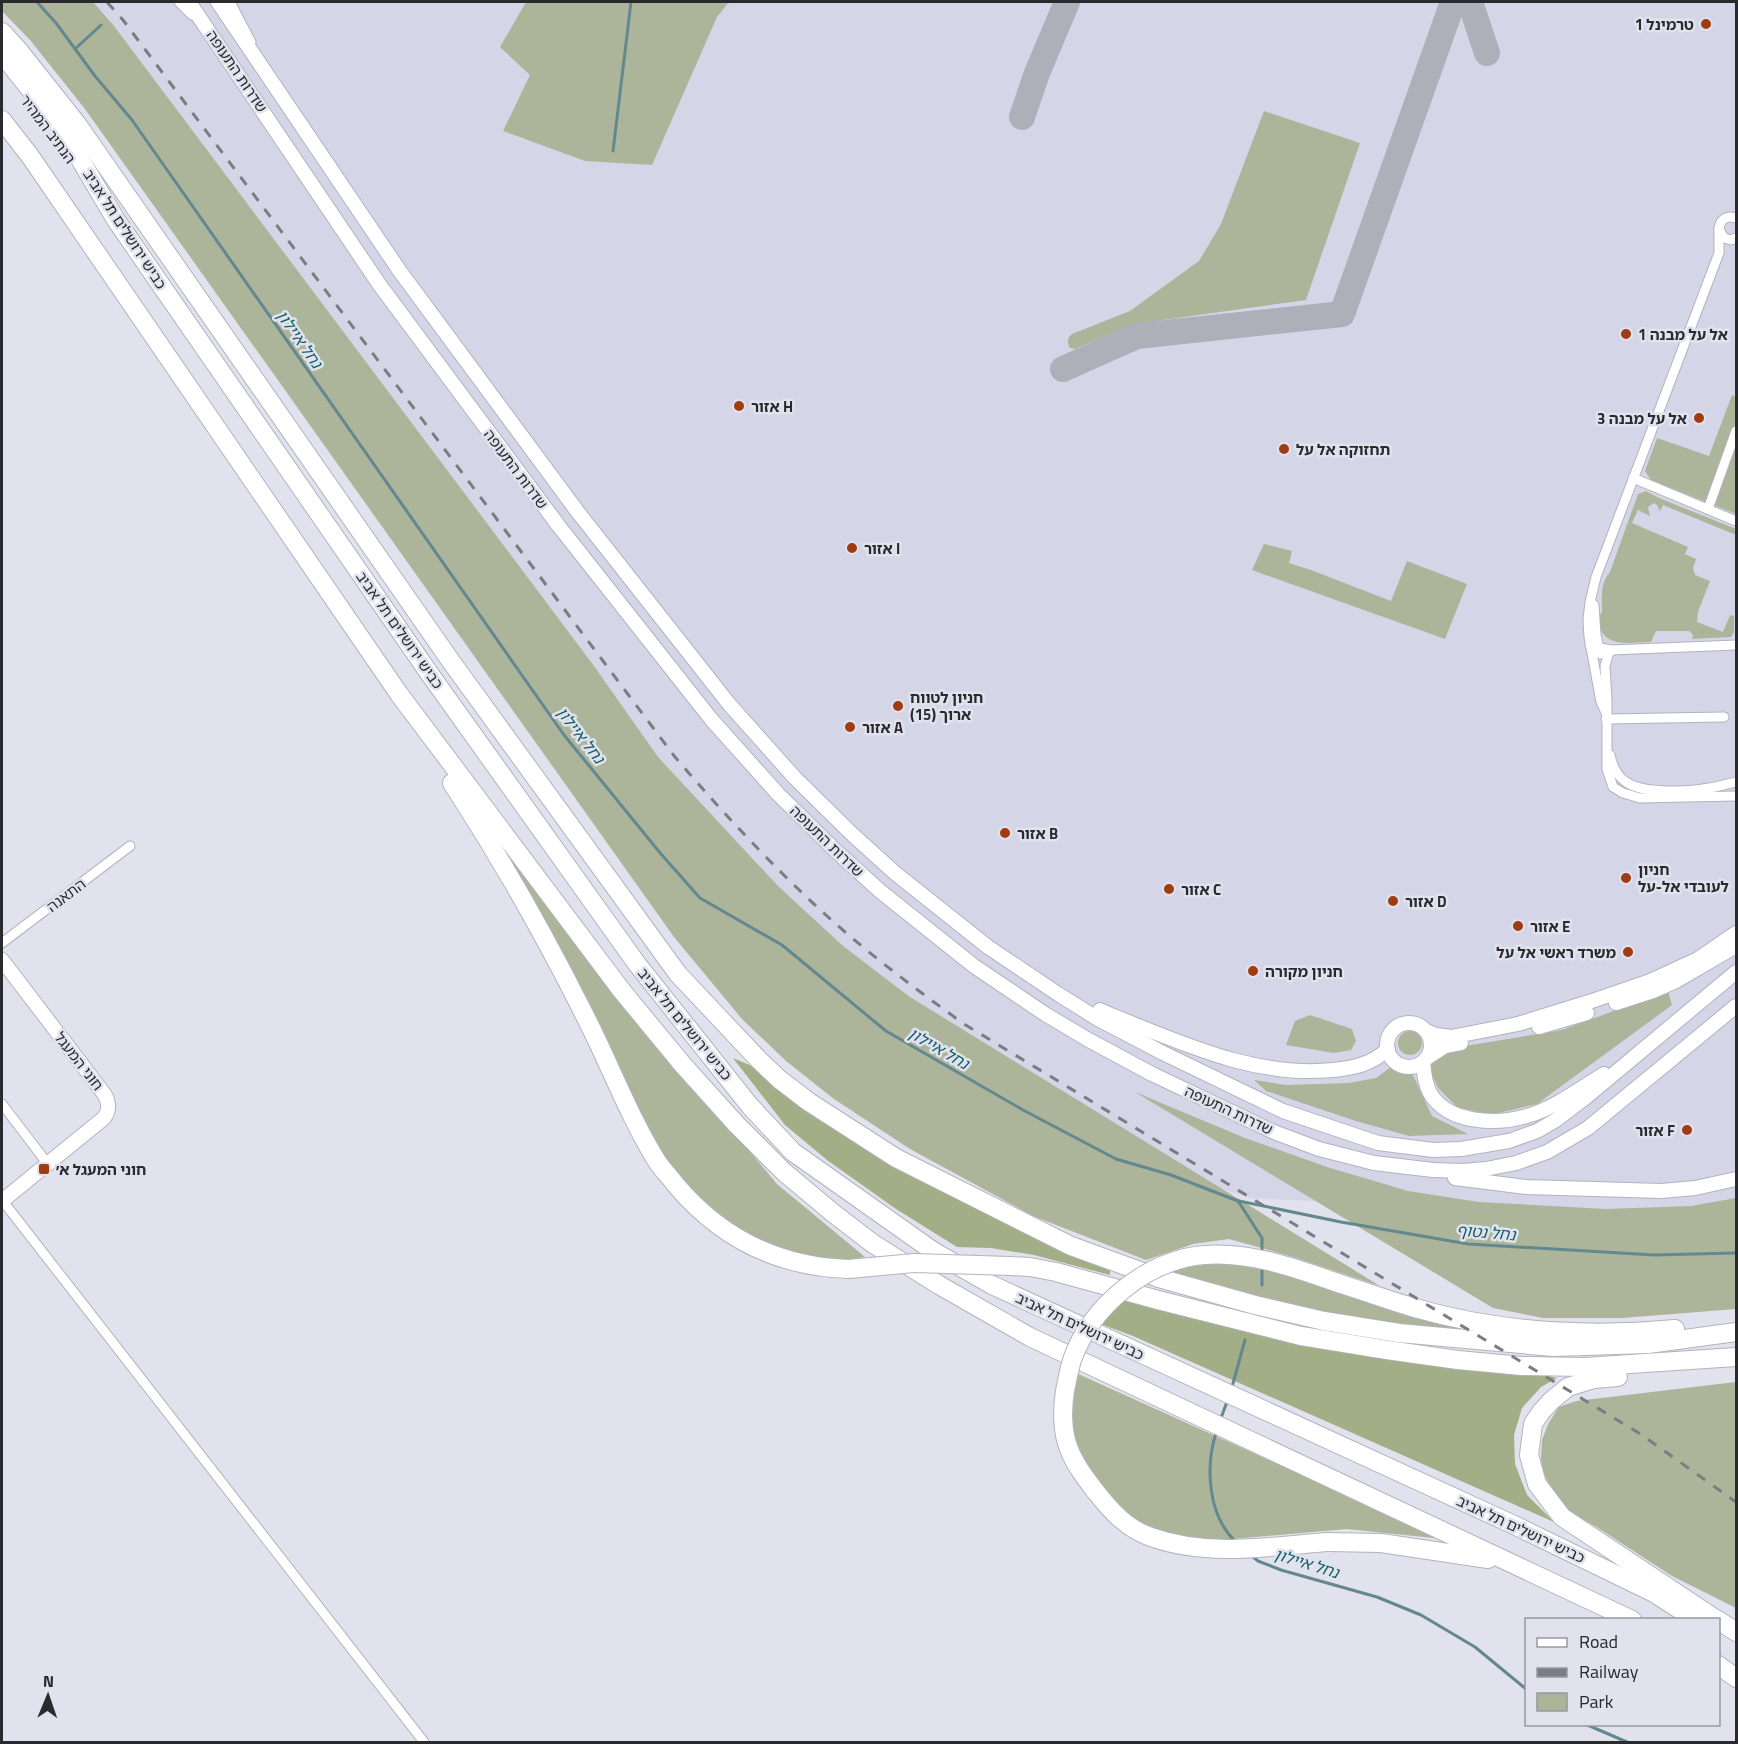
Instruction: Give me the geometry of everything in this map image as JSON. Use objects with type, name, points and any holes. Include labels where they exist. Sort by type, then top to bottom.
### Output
[{"type":"highway","points":[[2,32],[83,134],[450,660],[678,974],[779,1079],[846,1127],[896,1158],[1071,1246],[1159,1278],[1255,1305],[1324,1321],[1399,1333],[1553,1347],[1648,1344],[1737,1332]]},
{"type":"highway","name":"כביש ירושלים תל אביב","points":[[2,54],[64,132],[116,219],[422,663],[637,964],[750,1106],[793,1152],[933,1251],[992,1285],[1514,1525],[1654,1593],[1693,1618]]},
{"type":"highway","name":"הנתיב המהיר","points":[[2,68],[116,219]]},
{"type":"highway","name":"כביש ירושלים תל אביב","points":[[2,120],[30,156],[399,694],[622,991],[683,1065],[737,1125],[784,1172],[872,1242],[966,1302],[1030,1337],[1628,1618]]},
{"type":"highway","points":[[399,694],[527,908],[583,1011],[659,1164],[690,1201],[715,1224],[761,1251],[794,1262],[828,1268],[849,1269],[914,1263],[1030,1267],[1301,1336],[1458,1360],[1522,1366],[1585,1367],[1737,1357]]},
{"type":"highway","points":[[1616,1612],[1502,1562],[1381,1543],[1326,1542],[1202,1549],[1150,1537],[1126,1525],[1104,1502],[1084,1476],[1069,1448],[1064,1424],[1063,1402],[1072,1359],[1098,1315],[1130,1284],[1158,1267],[1186,1258],[1219,1255],[1268,1261],[1446,1316],[1525,1329],[1585,1332],[1669,1330],[1737,1324]]},
{"type":"highway","points":[[1715,1618],[1562,1517],[1537,1484],[1529,1455],[1533,1425],[1551,1401],[1568,1387],[1594,1379],[1737,1365]]},
{"type":"highway","points":[[1720,1621],[1737,1632]]},
{"type":"highway","points":[[1720,1635],[1737,1645]]},
{"type":"highway","points":[[1720,1666],[1737,1678]]},
{"type":"main road","name":"שדרות התעופה","points":[[189,2],[380,284],[594,573],[711,719],[778,794],[880,891],[974,966],[1045,1014],[1152,1074],[1274,1132],[1319,1149],[1374,1163],[1463,1171],[1516,1163],[1547,1152],[1588,1128],[1737,1006]]},
{"type":"main road","name":"שדרות התעופה","points":[[218,2],[399,270],[584,520],[729,704],[795,778],[896,873],[988,947],[1098,1019],[1264,1102],[1326,1127],[1378,1143],[1433,1150],[1461,1149],[1509,1141],[1537,1131],[1556,1120],[1586,1098],[1737,972]]},
{"type":"main road","points":[[1737,933],[1698,959],[1650,981],[1518,1024],[1451,1037],[1436,1035],[1415,1024],[1403,1024],[1389,1036],[1388,1049],[1393,1060],[1404,1066],[1417,1066],[1445,1046],[1521,1032],[1653,991],[1703,967],[1737,946]]},
{"type":"main road","name":"חוני המעגל","points":[[2,960],[108,1101],[108,1113],[104,1118],[2,1201]]},
{"type":"main road","points":[[1013,964],[1111,1015],[1204,1052],[1256,1066],[1305,1071],[1345,1069],[1370,1063],[1388,1049]]},
{"type":"main road","points":[[1426,1031],[1431,1044],[1424,1075],[1427,1087],[1440,1105],[1469,1119],[1511,1120],[1528,1116],[1637,1055]]},
{"type":"main road","points":[[1374,1163],[1407,1171],[1526,1187],[1661,1191],[1695,1188],[1737,1179]]},
{"type":"street","points":[[179,2],[214,37]]},
{"type":"street","points":[[230,2],[267,74]]},
{"type":"street","points":[[1605,666],[1596,650],[1588,620],[1596,577],[1719,253],[1720,223],[1725,218],[1737,218]]},
{"type":"street","points":[[1719,229],[1724,238],[1736,239]]},
{"type":"street","points":[[1719,253],[1727,244],[1736,239]]},
{"type":"street","points":[[1707,509],[1737,431]]},
{"type":"street","points":[[1634,478],[1737,521]]},
{"type":"street","points":[[1592,597],[1601,702],[1606,716]]},
{"type":"street","points":[[1596,634],[1602,644],[1611,650]]},
{"type":"street","points":[[1596,650],[1737,645]]},
{"type":"street","points":[[1611,650],[1605,666],[1606,735],[1607,769],[1613,786],[1632,796],[1670,794],[1737,796]]},
{"type":"street","points":[[1606,716],[1724,717]]},
{"type":"street","points":[[1670,794],[1737,782]]},
{"type":"street","name":"התאנה","points":[[2,943],[130,846]]},
{"type":"street","points":[[2,1104],[47,1163]]},
{"type":"street","points":[[2,1201],[424,1743]]},
{"type":"shaded area","points":[[51,2],[1736,2],[1736,1221],[1249,1198],[1114,1152],[638,792]]},
{"type":"green space","points":[[2,2],[93,2],[114,26],[594,666],[658,757],[778,886],[843,946],[910,997],[1380,1286],[1290,1256],[1229,1239],[1193,1244],[1146,1260],[1033,1216],[910,1149],[834,1099],[786,1061],[742,1019],[674,937],[85,109],[30,40],[2,11]]},
{"type":"green space","points":[[526,2],[729,2],[717,17],[652,165],[585,161],[503,131],[530,75],[500,47]]},
{"type":"green space","points":[[1264,111],[1360,143],[1306,300],[1134,324],[1075,349],[1070,348],[1068,341],[1072,334],[1130,311],[1199,261],[1221,224]]},
{"type":"green space","points":[[1732,395],[1736,397],[1736,514],[1651,480],[1645,471],[1657,438],[1709,456]]},
{"type":"green space","points":[[1646,491],[1736,529],[1736,535],[1663,505],[1660,511],[1654,503],[1648,507],[1650,516],[1638,510],[1632,523],[1688,547],[1685,554],[1696,559],[1693,568],[1695,575],[1710,581],[1698,612],[1697,622],[1723,632],[1730,615],[1734,616],[1734,632],[1731,637],[1692,639],[1693,635],[1689,631],[1656,631],[1651,642],[1623,643],[1610,639],[1601,630],[1599,616],[1602,612],[1602,590],[1638,494]]},
{"type":"green space","points":[[1264,544],[1292,551],[1289,563],[1391,601],[1407,561],[1467,584],[1445,639],[1252,570]]},
{"type":"green space","points":[[472,802],[658,1041],[777,1184],[865,1257],[829,1263],[783,1254],[719,1219],[664,1161]]},
{"type":"green space","points":[[1668,991],[1672,1005],[1537,1104],[1490,1115],[1457,1107],[1438,1088],[1429,1068],[1437,1056],[1447,1049],[1562,1030]]},
{"type":"green space","points":[[1310,1015],[1352,1029],[1356,1041],[1351,1050],[1334,1053],[1286,1045],[1295,1021]]},
{"type":"green space","points":[[1410,1031],[1419,1034],[1422,1043],[1419,1052],[1410,1055],[1401,1052],[1398,1043],[1401,1034]]},
{"type":"green space","points":[[733,1058],[759,1069],[806,1106],[1110,1268],[1110,1275],[1034,1255],[991,1248],[957,1247],[896,1209],[827,1160],[785,1125]]},
{"type":"green space","points":[[1391,1067],[1402,1073],[1412,1073],[1432,1116],[1468,1134],[1409,1136],[1266,1091],[1254,1080],[1286,1085],[1349,1083],[1376,1078]]},
{"type":"green space","points":[[1135,1092],[1245,1138],[1327,1167],[1408,1191],[1479,1202],[1606,1209],[1691,1206],[1736,1198],[1736,1309],[1622,1318],[1543,1318],[1493,1308]]},
{"type":"green space","points":[[1219,1263],[1266,1269],[1462,1321],[1488,1338],[1391,1329],[1162,1274],[1187,1267]]},
{"type":"green space","points":[[1131,1297],[1557,1378],[1541,1387],[1522,1408],[1514,1435],[1515,1464],[1527,1495],[1554,1522],[1133,1336],[1101,1324],[1117,1306]]},
{"type":"green space","points":[[1076,1373],[1444,1539],[1347,1529],[1209,1541],[1186,1539],[1139,1523],[1122,1510],[1080,1462],[1072,1428],[1071,1389]]},
{"type":"green space","points":[[1736,1382],[1736,1608],[1672,1576],[1571,1513],[1554,1497],[1543,1471],[1541,1459],[1542,1440],[1548,1424],[1559,1407],[1576,1401]]},
{"type":"waterway","name":"נחל איילון","points":[[37,2],[132,120],[564,735],[700,898],[782,945],[886,1031],[1023,1110],[1116,1159],[1171,1175],[1238,1201],[1262,1238],[1262,1253]]},
{"type":"waterway","points":[[613,151],[631,2]]},
{"type":"waterway","points":[[75,49],[101,25]]},
{"type":"waterway","name":"נחל נטוף","points":[[1239,1201],[1341,1222],[1468,1244],[1654,1255],[1736,1253]]},
{"type":"waterway","name":"נחל איילון","points":[[1262,1266],[1262,1285]]},
{"type":"waterway","name":"נחל איילון","points":[[1232,1387],[1245,1340]]},
{"type":"waterway","name":"נחל איילון","points":[[1221,1418],[1228,1399]]},
{"type":"waterway","name":"נחל איילון","points":[[1216,1433],[1211,1461],[1211,1491],[1220,1519],[1236,1542]]},
{"type":"waterway","name":"נחל איילון","points":[[1252,1556],[1258,1561],[1281,1570],[1377,1597],[1421,1615],[1475,1647],[1525,1688]]},
{"type":"waterway","name":"נחל איילון","points":[[1590,1726],[1627,1742]]},
{"type":"taxiway","points":[[1022,117],[1037,73],[1067,2]]},
{"type":"taxiway","points":[[1063,369],[1137,336],[1342,314],[1453,2]]},
{"type":"taxiway","points":[[1470,2],[1487,53]]},
{"type":"railway","points":[[107,2],[123,20],[675,757],[749,839],[827,916],[894,972],[964,1024],[1642,1435],[1736,1502]]},
{"type":"place","name":"טרמינל 1","points":[[1706,24]]},
{"type":"place","name":"אל על מבנה 1","points":[[1626,334]]},
{"type":"place","name":"אזור H","points":[[739,406]]},
{"type":"place","name":"אל על מבנה 3","points":[[1699,418]]},
{"type":"place","name":"תחזוקה אל על","points":[[1284,449]]},
{"type":"place","name":"אזור I","points":[[852,548]]},
{"type":"place","name":"חניון לטווח ארוך (15)","points":[[898,706]]},
{"type":"place","name":"אזור A","points":[[850,727]]},
{"type":"place","name":"אזור B","points":[[1005,833]]},
{"type":"place","name":"חניון לעובדי אל-על","points":[[1626,878]]},
{"type":"place","name":"אזור C","points":[[1169,889]]},
{"type":"place","name":"אזור D","points":[[1393,901]]},
{"type":"place","name":"אזור E","points":[[1518,926]]},
{"type":"place","name":"משרד ראשי אל על","points":[[1628,952]]},
{"type":"place","name":"חניון מקורה","points":[[1253,971]]},
{"type":"place","name":"אזור F","points":[[1687,1130]]},
{"type":"place","name":"חוני המעגל א׳","points":[[44,1169]]}]
